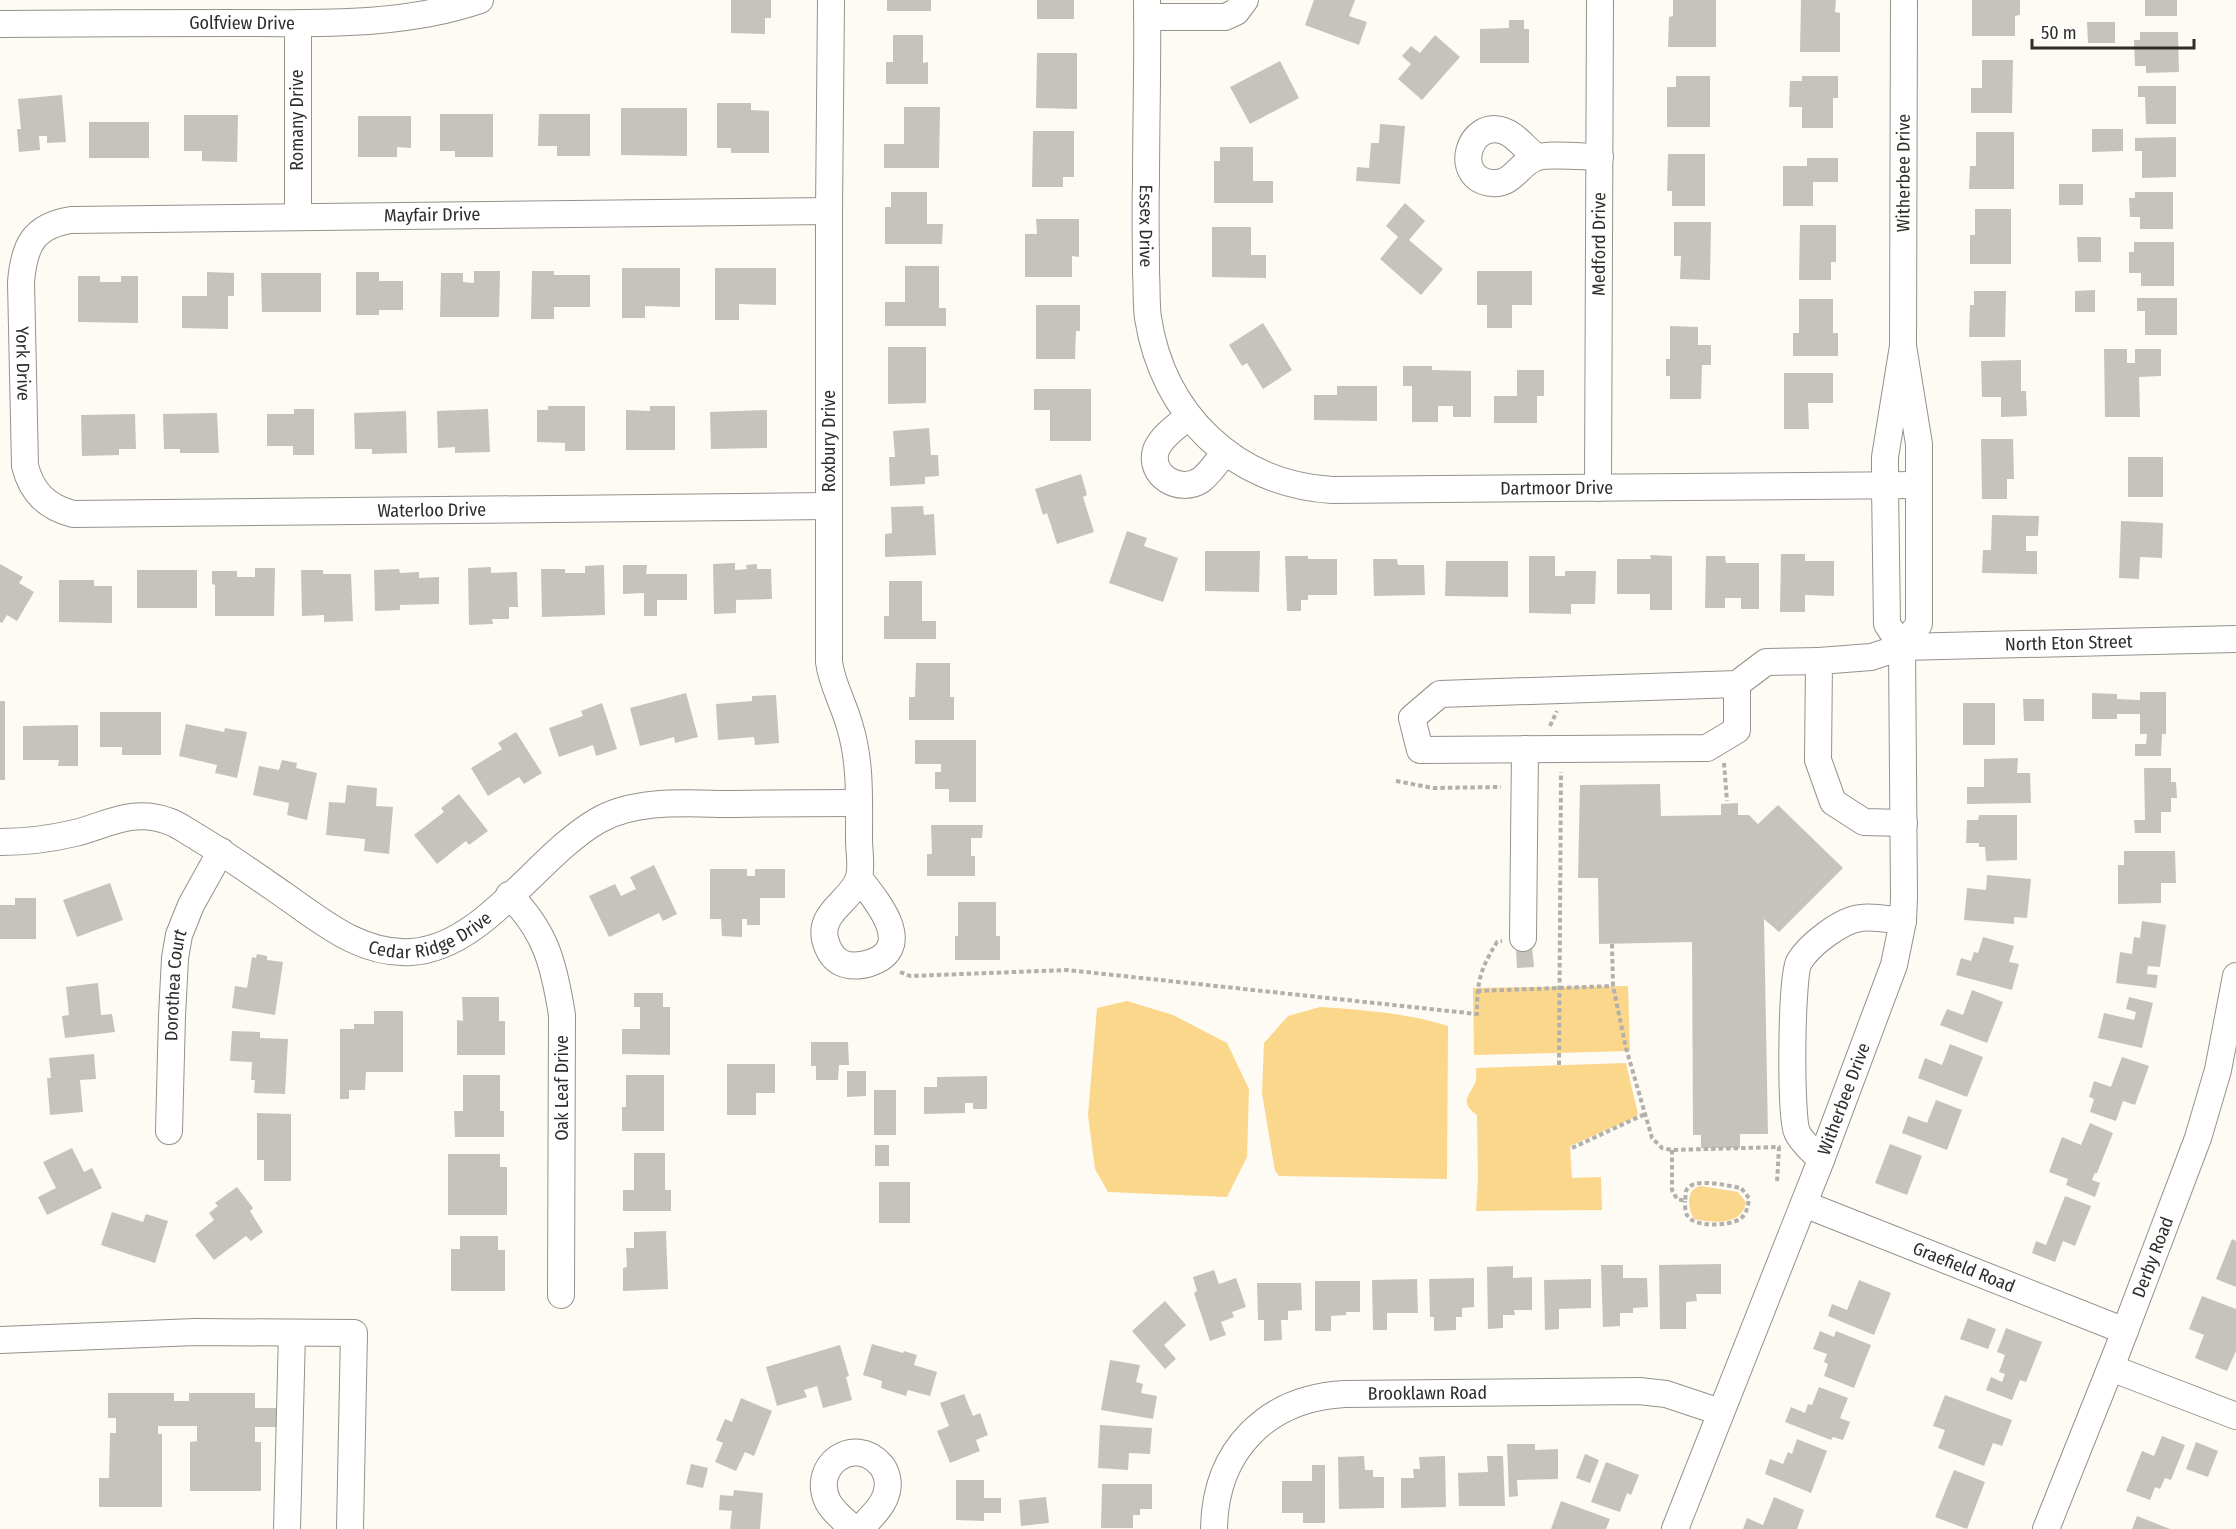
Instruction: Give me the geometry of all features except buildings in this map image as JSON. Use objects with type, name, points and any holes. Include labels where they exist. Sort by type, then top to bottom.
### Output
[{"type":"street","name":"Golfview Drive","points":[[0,24],[125,11],[298,23],[394,19],[435,12],[479,0]]},
{"type":"street","name":"Roxbury Drive","points":[[831,0],[829,662],[831,678],[854,742],[859,803],[859,878]]},
{"type":"street","points":[[1147,9],[1225,17],[1236,12],[1245,0]]},
{"type":"street","name":"Medford Drive","points":[[1598,488],[1600,0]]},
{"type":"street","name":"Witherbee Drive","points":[[1675,1529],[1888,985],[1903,921],[1902,647],[1887,624],[1885,457],[1903,346],[1904,0]]},
{"type":"street","name":"Essex Drive","points":[[1147,9],[1145,231],[1148,316],[1155,350],[1188,417],[1216,445]]},
{"type":"street","name":"Romany Drive","points":[[298,23],[298,217]]},
{"type":"street","points":[[1537,157],[1600,157]]},
{"type":"street","name":"Mayfair Drive","points":[[38,232],[54,223],[71,220],[829,211]]},
{"type":"street","name":"York Drive","points":[[38,232],[27,251],[22,266],[21,282],[25,466],[28,478],[39,497]]},
{"type":"street","name":"Witherbee Drive","points":[[1902,647],[1919,624],[1919,444],[1903,346]]},
{"type":"street","points":[[1188,417],[1166,435],[1156,451],[1156,466],[1166,479],[1179,485],[1202,480],[1216,445]]},
{"type":"street","name":"Dartmoor Drive","points":[[1216,445],[1261,472],[1282,481],[1315,489],[1919,485]]},
{"type":"street","name":"Waterloo Drive","points":[[39,497],[59,511],[73,514],[829,506]]},
{"type":"street","name":"North Eton Street","points":[[1737,684],[1766,662],[1871,657],[1902,647],[2236,639]]},
{"type":"street","points":[[1818,661],[1818,760],[1833,802],[1864,822],[1904,823]]},
{"type":"street","points":[[1737,684],[1737,730],[1707,748],[1420,750],[1412,718],[1440,694],[1737,684]]},
{"type":"street","points":[[1523,938],[1525,749]]},
{"type":"street","name":"Cedar Ridge Drive","points":[[0,842],[50,838],[79,832],[111,820],[136,817],[169,821],[221,851],[336,931],[372,948],[394,952],[427,950],[455,939],[484,919],[576,835],[601,819],[629,809],[665,804],[859,803]]},
{"type":"street","name":"Dorothea Court","points":[[169,1131],[171,1016],[179,935],[190,905],[221,851]]},
{"type":"street","name":"Oak Leaf Drive","points":[[509,895],[527,912],[549,954],[556,976],[562,1015],[561,1295]]},
{"type":"street","points":[[1821,1160],[1797,1132],[1793,1107],[1792,1041],[1797,964],[1814,943],[1835,929],[1860,918],[1903,921]]},
{"type":"street","name":"Derby Road","points":[[2046,1529],[2111,1368],[2198,1138],[2218,1070],[2236,976]]},
{"type":"street","name":"Graefield Road","points":[[1804,1204],[2125,1331]]},
{"type":"street","points":[[0,1340],[195,1332],[354,1333],[350,1529]]},
{"type":"street","points":[[287,1529],[292,1333]]},
{"type":"street","points":[[2111,1368],[2236,1416]]},
{"type":"street","name":"Brooklawn Road","points":[[1214,1529],[1220,1481],[1231,1458],[1243,1441],[1260,1424],[1277,1412],[1311,1398],[1345,1394],[1639,1391],[1666,1394],[1720,1412]]},
{"type":"street","points":[[854,1529],[829,1504],[824,1484],[826,1473],[832,1463],[848,1453],[867,1454],[877,1460],[885,1469],[888,1481],[884,1500],[860,1529]]},
{"type":"path","points":[[1559,1065],[1559,777],[1563,764],[1545,736],[1567,690]]},
{"type":"path","points":[[1396,781],[1432,788],[1525,787]]},
{"type":"path","points":[[899,972],[910,976],[1067,970],[1477,1014],[1477,991],[1482,966],[1497,942],[1523,938]]},
{"type":"path","points":[[1612,944],[1613,986],[1626,1048],[1652,1138],[1662,1148],[1672,1150],[1779,1148],[1777,1183]]},
{"type":"path","points":[[1477,991],[1613,986]]},
{"type":"path","points":[[1572,1148],[1645,1114]]},
{"type":"path","points":[[1672,1150],[1672,1190],[1677,1199],[1685,1201]]},
{"type":"path","points":[[1699,1182],[1741,1188],[1749,1198],[1748,1207],[1740,1219],[1730,1223],[1711,1224],[1699,1224],[1690,1219],[1686,1215],[1685,1201],[1686,1191],[1691,1185],[1699,1182]]},
{"type":"shaded area","points":[[1628,986],[1630,1051],[1474,1055],[1473,988]]},
{"type":"shaded area","points":[[1127,1001],[1173,1015],[1227,1043],[1249,1089],[1247,1157],[1227,1197],[1108,1192],[1095,1169],[1088,1115],[1097,1008]]},
{"type":"shaded area","points":[[1320,1007],[1401,1015],[1448,1026],[1447,1179],[1279,1176],[1275,1171],[1262,1093],[1264,1043],[1288,1016]]},
{"type":"shaded area","points":[[1626,1063],[1638,1114],[1636,1117],[1570,1146],[1572,1178],[1601,1177],[1602,1210],[1476,1211],[1477,1115],[1468,1107],[1467,1099],[1476,1081],[1476,1068]]},
{"type":"shaded area","points":[[1701,1186],[1738,1192],[1746,1202],[1743,1210],[1733,1219],[1726,1221],[1694,1219],[1689,1204],[1690,1194]]}]
